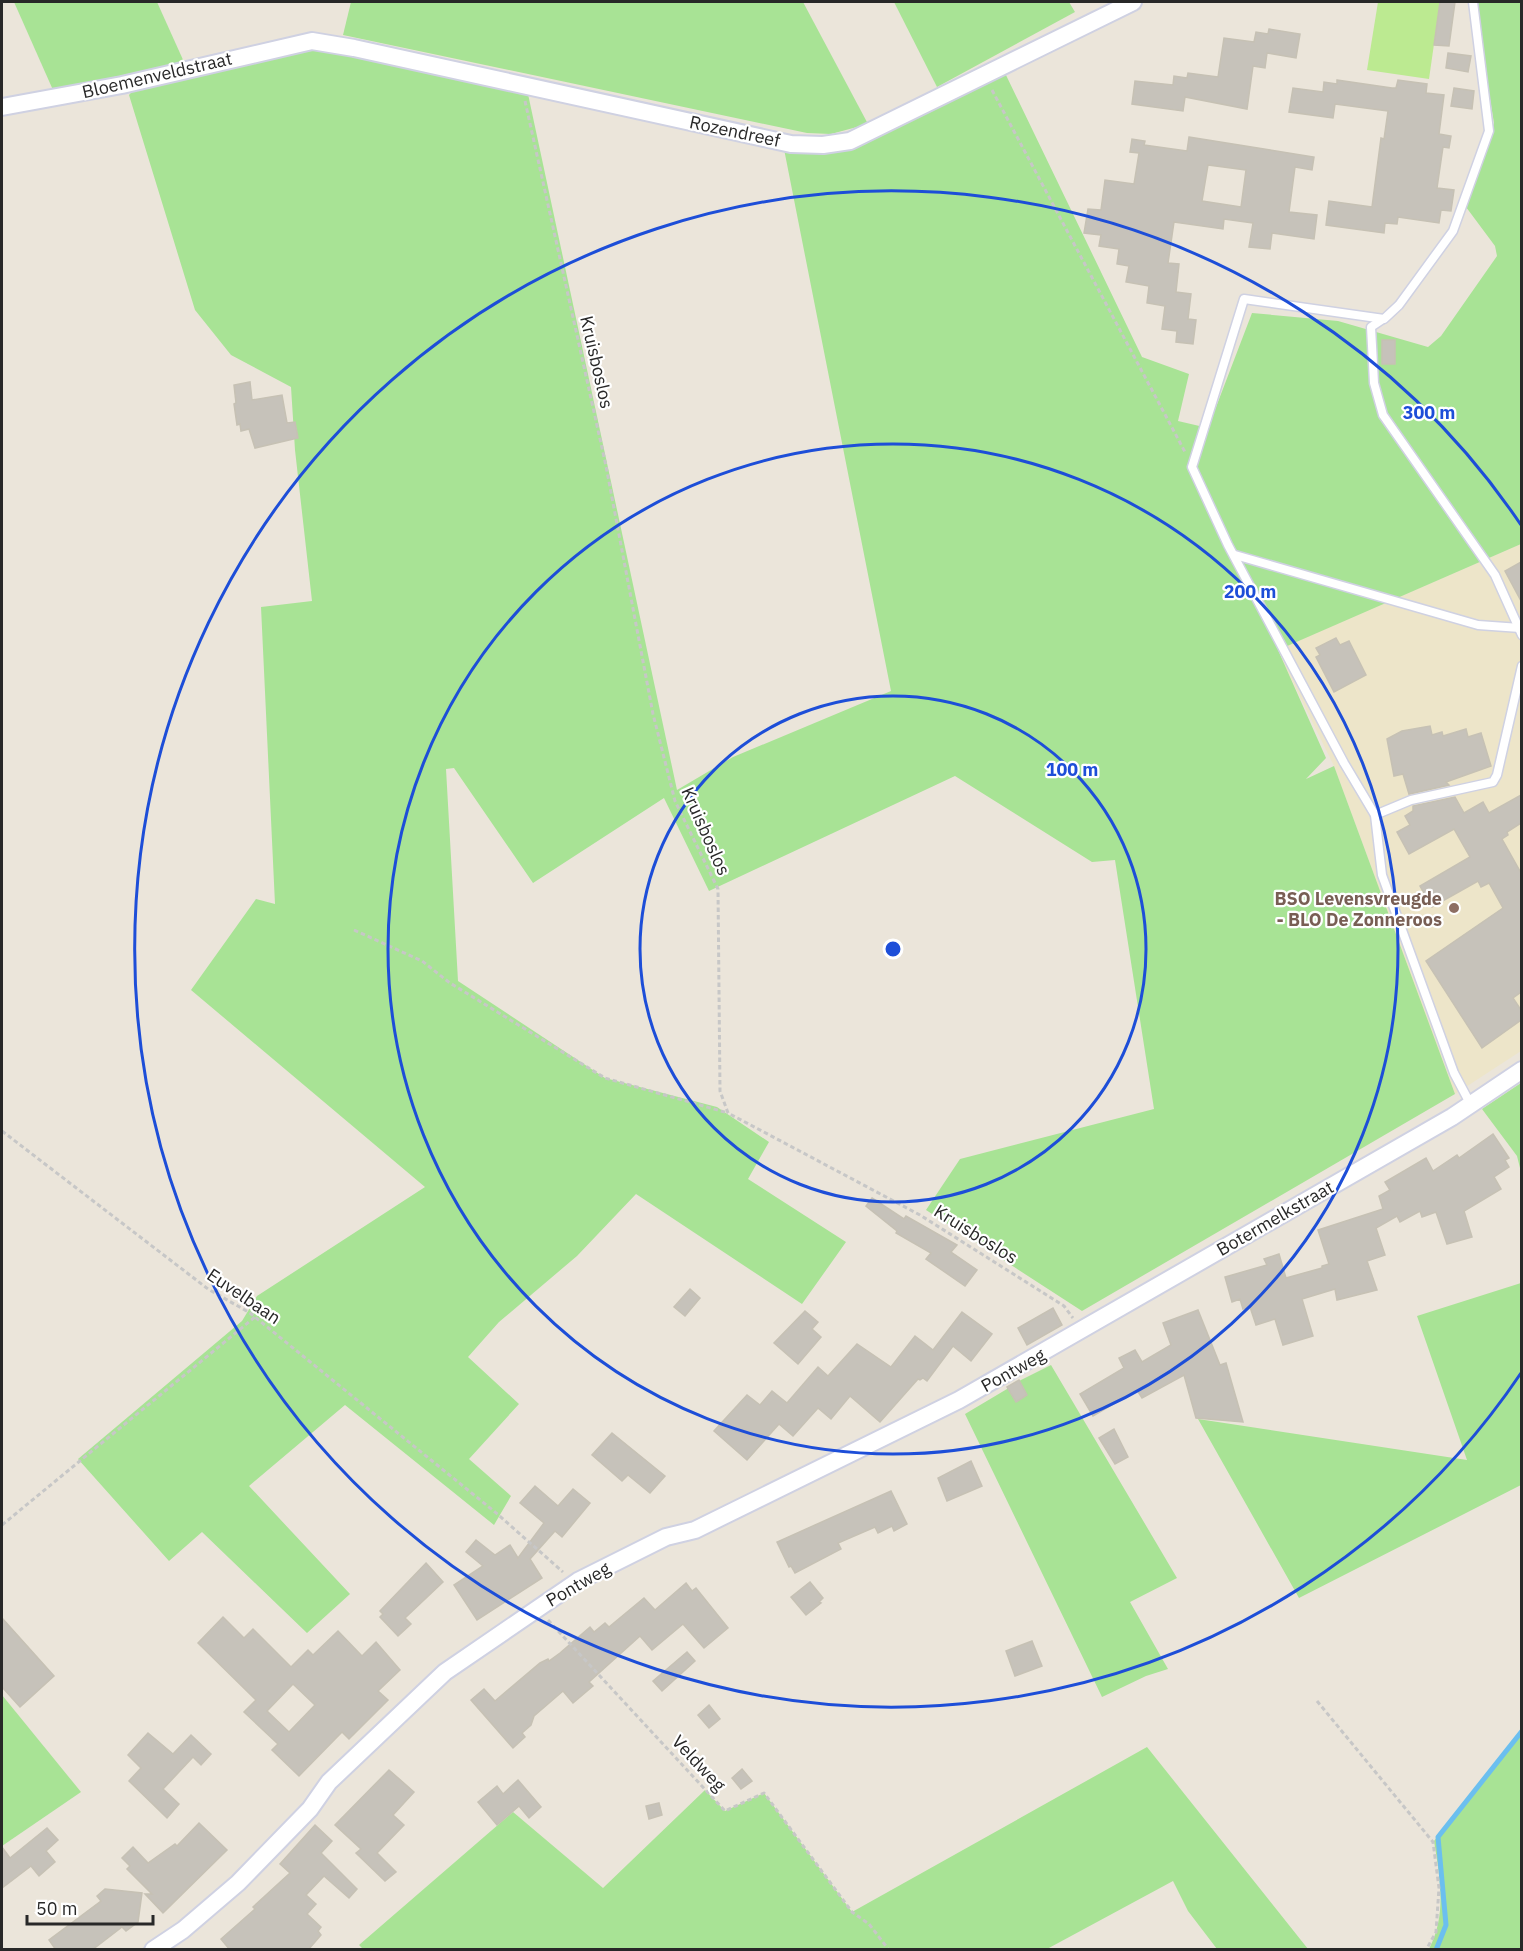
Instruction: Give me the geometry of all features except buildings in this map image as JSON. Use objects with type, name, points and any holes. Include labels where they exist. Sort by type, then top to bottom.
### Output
[{"type":"street","name":"Rozendreef","points":[[312,41],[521,84],[791,144],[823,145],[850,141],[1133,2]]},
{"type":"street","name":"Bloemenveldstraat","points":[[2,107],[122,85],[312,41]]},
{"type":"street","name":"Botermelkstraat","points":[[1080,1332],[1471,1105],[1521,1070]]},
{"type":"street","name":"Pontweg","points":[[153,1950],[183,1929],[238,1883],[310,1809],[329,1782],[445,1672],[570,1586],[666,1537],[695,1530],[836,1462],[959,1400],[1080,1332]]},
{"type":"lane","points":[[1473,2],[1489,131],[1453,231],[1399,305],[1371,327],[1374,383],[1383,415],[1495,575],[1521,631]]},
{"type":"lane","points":[[1384,319],[1244,299],[1192,467],[1228,545],[1344,764],[1375,815],[1382,875],[1454,1073],[1471,1105]]},
{"type":"lane","points":[[1235,555],[1478,624],[1521,631]]},
{"type":"lane","points":[[1375,815],[1411,800],[1493,782],[1497,775],[1521,666]]},
{"type":"path","points":[[984,76],[1192,467]]},
{"type":"path","name":"Kruisboslos","points":[[521,84],[606,466],[653,714],[675,801],[718,889],[720,1091],[728,1113],[960,1238],[1064,1306],[1080,1332]]},
{"type":"path","points":[[354,930],[422,961],[450,983],[605,1078],[728,1113]]},
{"type":"path","name":"Euvelbaan","points":[[2,1131],[208,1289],[255,1317],[495,1512],[562,1570],[570,1586]]},
{"type":"path","points":[[2,1525],[255,1317]]},
{"type":"path","name":"Veldweg","points":[[537,1608],[725,1811],[764,1793],[852,1912],[869,1924],[889,1950]]},
{"type":"path","points":[[1317,1701],[1433,1842],[1440,1888],[1436,1932],[1426,1950]]},
{"type":"shaded area","name":"BSO Levensvreugde - BLO De Zonneroos","points":[[1521,544],[1521,1051],[1455,1094],[1334,766],[1277,650]]},
{"type":"green space","points":[[14,2],[157,2],[184,62],[53,90]]},
{"type":"green space","points":[[351,2],[803,2],[868,124],[831,134],[807,133],[343,35]]},
{"type":"green space","points":[[894,2],[1069,2],[1075,12],[937,87]]},
{"type":"green space","points":[[1378,2],[1440,2],[1429,79],[1367,70]]},
{"type":"green space","points":[[1474,2],[1521,2],[1521,544],[1278,650],[1326,758],[1306,779],[1334,766],[1455,1094],[1082,1311],[926,1210],[960,1159],[1154,1109],[1115,860],[1092,862],[955,776],[709,891],[664,798],[533,883],[454,768],[446,769],[458,981],[605,1078],[717,1107],[769,1142],[748,1179],[846,1242],[802,1304],[636,1194],[577,1256],[499,1322],[468,1357],[519,1404],[469,1459],[511,1496],[494,1525],[345,1405],[249,1486],[350,1594],[307,1633],[202,1532],[169,1561],[78,1459],[242,1321],[257,1296],[425,1187],[191,990],[256,899],[275,904],[261,607],[312,601],[295,450],[291,387],[231,355],[195,310],[129,95],[137,86],[317,49],[528,94],[677,790],[733,757],[891,691],[784,149],[852,147],[1004,71],[1142,357],[1189,374],[1178,421],[1208,428],[1252,313],[1338,321],[1428,347],[1441,336],[1497,256],[1495,246],[1466,207],[1494,123]]},
{"type":"green space","points":[[1521,1083],[1521,1172],[1517,1156],[1482,1109]]},
{"type":"green space","points":[[1521,1283],[1521,1485],[1299,1598],[1198,1419],[1467,1460],[1417,1316]]},
{"type":"green space","points":[[1051,1365],[1177,1578],[1130,1602],[1168,1669],[1146,1676],[1102,1697],[965,1414],[1007,1387]]},
{"type":"green space","points":[[2,1695],[81,1792],[2,1846]]},
{"type":"green space","points":[[1521,1731],[1521,1949],[1429,1949],[1435,1936],[1440,1910],[1440,1882],[1434,1841]]},
{"type":"green space","points":[[1147,1747],[1308,1949],[1217,1949],[1188,1911],[1173,1881],[1047,1949],[364,1950],[359,1945],[513,1812],[603,1888],[705,1790],[725,1811],[764,1793],[852,1912]]},
{"type":"waterway","points":[[1436,1950],[1446,1925],[1438,1837],[1522,1731]]},
{"type":"place","name":"BSO Levensvreugde - BLO De Zonneroos","points":[[1454,908]]}]
